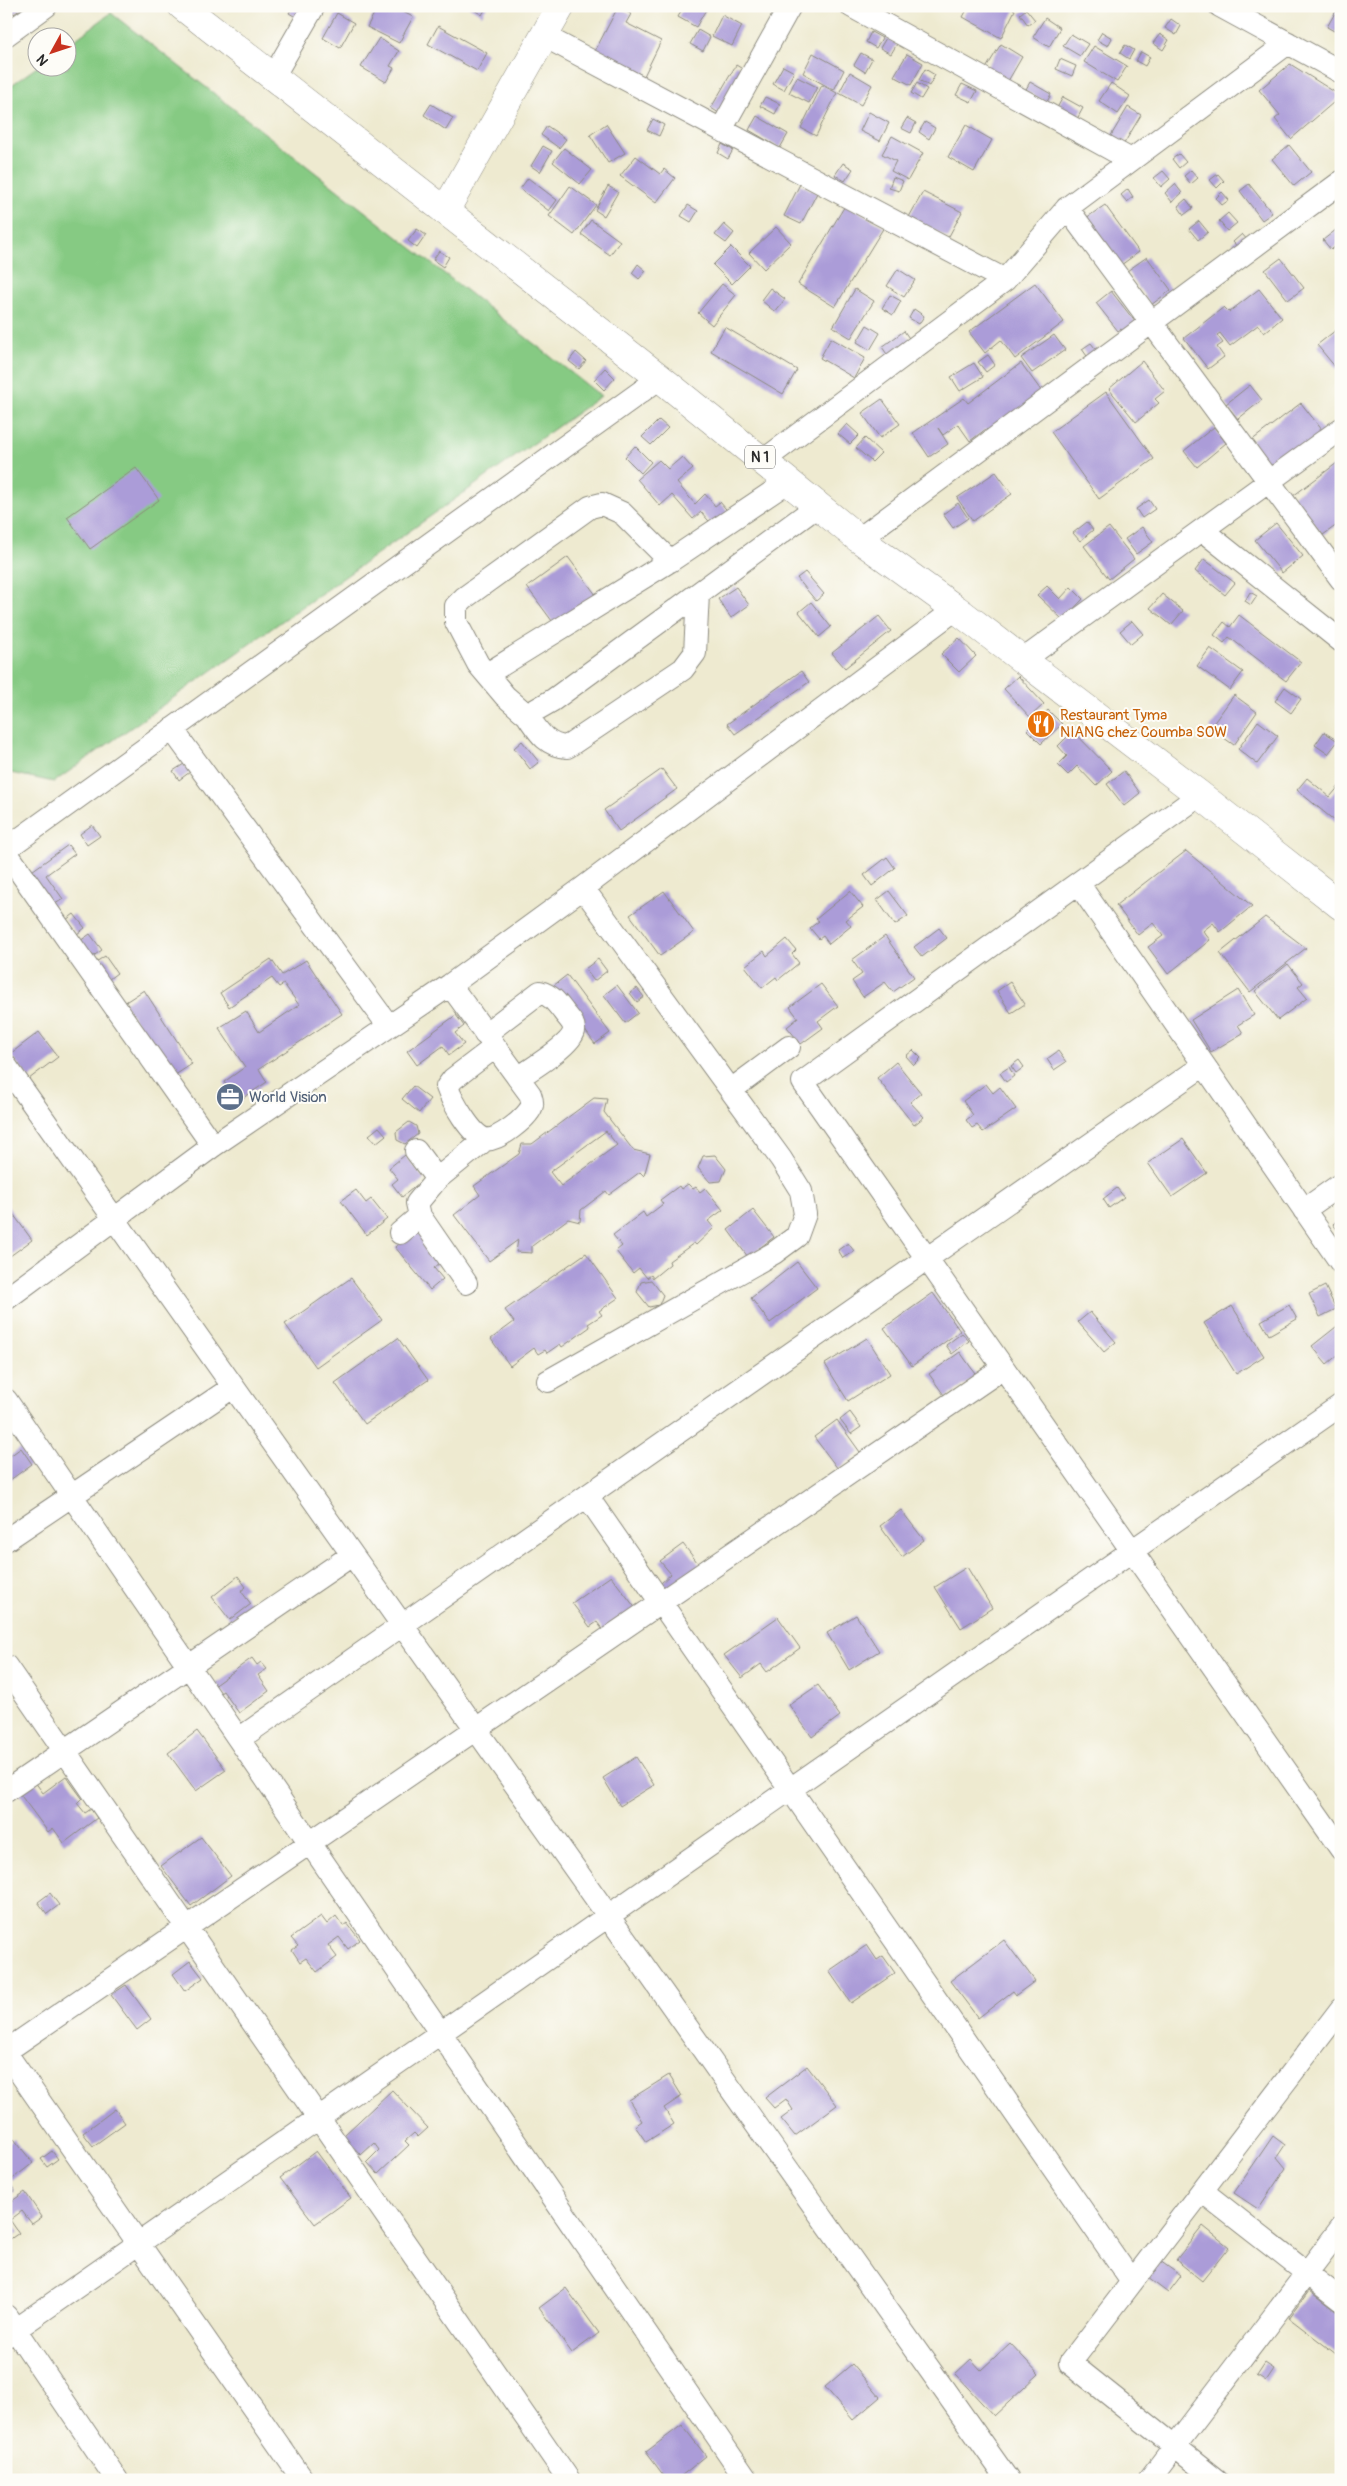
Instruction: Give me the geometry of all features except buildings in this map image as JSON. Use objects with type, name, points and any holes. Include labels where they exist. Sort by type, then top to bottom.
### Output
[{"type":"main road","name":"N 1","points":[[182,6],[660,378],[789,480],[859,539],[956,609],[1200,795],[1341,906]]},
{"type":"main road","points":[[445,211],[560,6]]},
{"type":"street","points":[[6,35],[46,6]]},
{"type":"street","points":[[273,77],[314,6]]},
{"type":"street","points":[[721,130],[790,6]]},
{"type":"street","points":[[851,6],[1130,160]]},
{"type":"street","points":[[1225,8],[1341,72]]},
{"type":"street","points":[[544,36],[1005,280]]},
{"type":"street","points":[[764,460],[1005,280],[1067,208],[1288,44]]},
{"type":"street","points":[[859,539],[1341,182]]},
{"type":"street","points":[[1067,208],[1341,579]]},
{"type":"street","points":[[212,1146],[6,850],[660,378]]},
{"type":"street","points":[[1022,660],[1341,430]]},
{"type":"street","points":[[487,674],[670,561],[789,480]]},
{"type":"street","points":[[670,561],[622,513],[602,504],[590,506],[464,598],[456,606],[456,622],[478,664],[505,696],[527,715],[542,737],[556,746],[567,747],[683,669],[696,653],[698,594]]},
{"type":"street","points":[[527,715],[554,700],[819,505]]},
{"type":"street","points":[[1202,530],[1341,641]]},
{"type":"street","points":[[6,1299],[212,1146],[388,1025],[450,985],[584,888],[956,609]]},
{"type":"street","points":[[172,729],[388,1025]]},
{"type":"street","points":[[1200,795],[803,1082],[1341,1849]]},
{"type":"street","points":[[1078,883],[1341,1263]]},
{"type":"street","points":[[548,1381],[774,1253],[797,1236],[805,1214],[801,1191],[781,1159],[584,888]]},
{"type":"street","points":[[450,985],[530,1094],[533,1104],[528,1114],[496,1139],[485,1140],[437,1178],[422,1193],[417,1203],[420,1216],[466,1283]]},
{"type":"street","points":[[485,1140],[474,1132],[468,1124],[451,1100],[447,1087],[490,1040],[540,992],[548,994],[572,1023],[574,1030],[570,1040],[518,1078]]},
{"type":"street","points":[[731,1090],[789,1047]]},
{"type":"street","points":[[239,1739],[1204,1065]]},
{"type":"street","points":[[6,1066],[1008,2480]]},
{"type":"street","points":[[416,1151],[437,1178]]},
{"type":"street","points":[[1304,1210],[1341,1184]]},
{"type":"street","points":[[400,1233],[420,1216]]},
{"type":"street","points":[[303,2480],[6,2052],[1003,1368]]},
{"type":"street","points":[[6,1540],[233,1387]]},
{"type":"street","points":[[6,1400],[747,2480]]},
{"type":"street","points":[[117,2480],[9,2327],[139,2244],[1341,1405]]},
{"type":"street","points":[[587,1496],[1132,2282]]},
{"type":"street","points":[[6,1791],[352,1555]]},
{"type":"street","points":[[6,1666],[569,2480]]},
{"type":"street","points":[[1218,2480],[1070,2363],[1341,2009]]},
{"type":"street","points":[[1202,2191],[1341,2300]]},
{"type":"street","points":[[1149,2480],[1341,2228]]},
{"type":"green space","points":[[111,13],[601,396],[54,782],[6,772],[6,89],[28,73],[28,78],[78,78],[78,38]]},
{"type":"place","name":"Restaurant Tyma NIANG chez Coumba SOW","points":[[1041,724]]},
{"type":"place","name":"World Vision","points":[[230,1097]]}]
